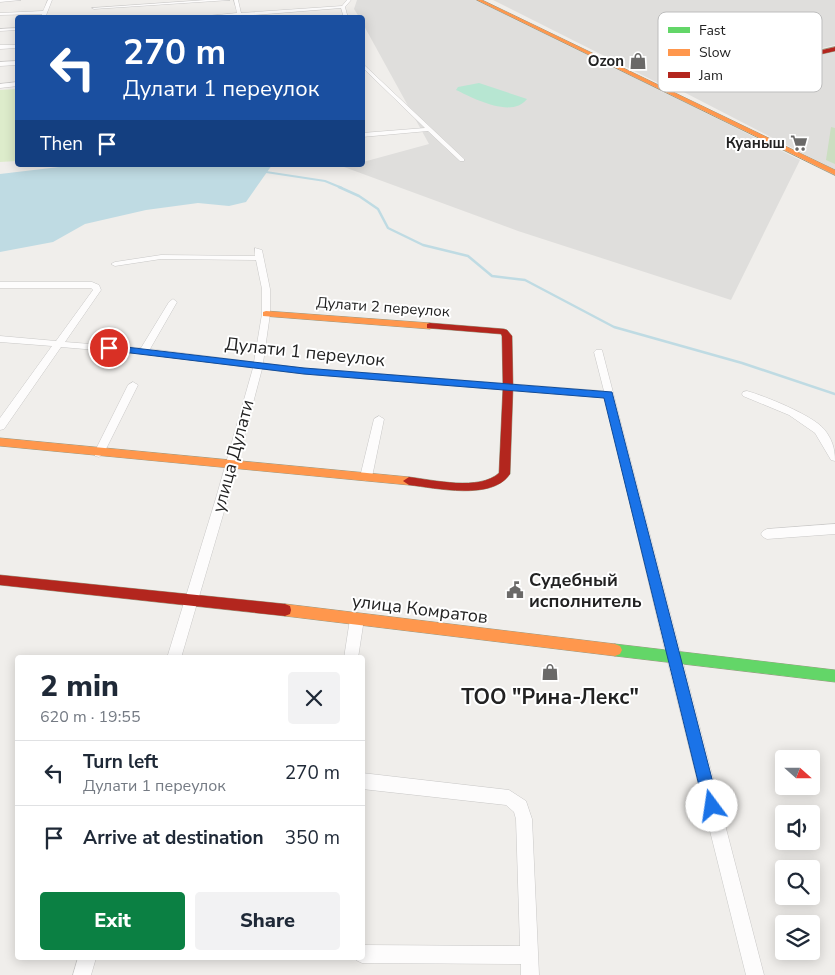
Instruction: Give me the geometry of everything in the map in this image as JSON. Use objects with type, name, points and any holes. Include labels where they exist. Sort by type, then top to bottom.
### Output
[{"type":"street","points":[[3,1],[19,0]]},
{"type":"street","points":[[44,15],[50,0]]},
{"type":"street","points":[[93,15],[97,0]]},
{"type":"street","points":[[94,8],[228,0]]},
{"type":"street","points":[[236,0],[239,15]]},
{"type":"street","points":[[246,15],[295,8],[343,8],[350,0]]},
{"type":"street","points":[[479,0],[658,86]]},
{"type":"street","points":[[295,8],[297,15]]},
{"type":"street","points":[[343,8],[345,15]]},
{"type":"street","points":[[0,14],[45,12]]},
{"type":"street","points":[[0,30],[15,28]]},
{"type":"street","points":[[0,47],[15,46]]},
{"type":"street","points":[[822,52],[835,49]]},
{"type":"street","points":[[0,64],[15,63]]},
{"type":"street","points":[[365,67],[432,129],[462,160]]},
{"type":"street","points":[[0,86],[15,84]]},
{"type":"street","points":[[670,92],[835,173]]},
{"type":"street","points":[[365,134],[432,129]]},
{"type":"street","name":"улица Дулати","points":[[115,264],[161,257],[258,254],[266,289],[266,314],[258,366],[175,655]]},
{"type":"street","points":[[0,285],[96,287],[97,290],[0,426]]},
{"type":"street","points":[[144,351],[173,302]]},
{"type":"street","name":"Дулати 2 переулок","points":[[266,314],[498,330],[504,332],[507,336],[508,387]]},
{"type":"street","name":"Дулати 1 переулок","points":[[0,339],[144,351],[258,366],[608,395]]},
{"type":"street","points":[[600,352],[608,395],[755,975]]},
{"type":"street","points":[[99,452],[133,385]]},
{"type":"street","points":[[1,442],[230,465],[482,487],[500,480],[504,474],[508,387]]},
{"type":"street","points":[[747,394],[793,413],[818,430],[835,457]]},
{"type":"street","points":[[366,477],[379,419]]},
{"type":"street","points":[[768,534],[835,529]]},
{"type":"street","name":"улица Комратов","points":[[0,580],[191,599],[673,655],[835,676]]},
{"type":"street","points":[[351,655],[357,619]]},
{"type":"street","points":[[365,781],[509,798],[520,807],[524,819],[530,975]]},
{"type":"street","points":[[365,954],[528,955]]},
{"type":"street","points":[[82,975],[86,960]]},
{"type":"shaded area","points":[[357,0],[482,0],[658,89],[658,92],[665,92],[800,160],[731,300],[518,231],[344,167],[365,167],[365,161],[429,144],[365,28],[365,15],[358,15],[354,9]]},
{"type":"shaded area","points":[[493,0],[835,0],[835,45],[822,48],[822,12],[658,12],[658,83]]},
{"type":"shaded area","points":[[835,50],[835,170],[684,92],[822,92],[822,53]]},
{"type":"green space","points":[[479,83],[527,99],[520,105],[502,107],[482,102],[456,90],[458,87]]},
{"type":"green space","points":[[15,89],[15,161],[0,162],[0,90]]},
{"type":"green space","points":[[831,127],[835,128],[835,164],[826,160]]},
{"type":"water","points":[[59,167],[271,167],[246,202],[229,206],[198,203],[146,210],[85,224],[53,242],[0,252],[0,174]]},
{"type":"waterway","points":[[266,172],[325,181],[342,188]]},
{"type":"waterway","points":[[339,187],[359,196],[378,209],[388,228],[423,245],[468,256],[492,276],[525,280],[614,327],[742,363],[835,394]]},
{"type":"traffic: fast","points":[[615,650],[835,676]]},
{"type":"traffic: slow","points":[[479,0],[658,87]]},
{"type":"traffic: slow","points":[[668,92],[835,173]]},
{"type":"traffic: slow","points":[[266,314],[430,326]]},
{"type":"traffic: slow","points":[[0,442],[409,481]]},
{"type":"traffic: slow","points":[[285,610],[615,650]]},
{"type":"traffic: jam","points":[[822,52],[835,49]]},
{"type":"traffic: jam","points":[[409,481],[474,486],[487,485],[497,481],[504,474],[508,387],[507,336],[504,332],[430,326]]},
{"type":"traffic: jam","points":[[0,580],[285,610]]},
{"type":"place","name":"Ozon","points":[[638,61]]},
{"type":"place","name":"Куаныш","points":[[799,143]]},
{"type":"place","name":"Судебный исполнитель","points":[[515,590]]},
{"type":"place","name":"ТОО \"Рина-Лекс\"","points":[[550,672]]},
{"type":"route","points":[[109,348],[304,371],[608,395],[712,806]]}]
